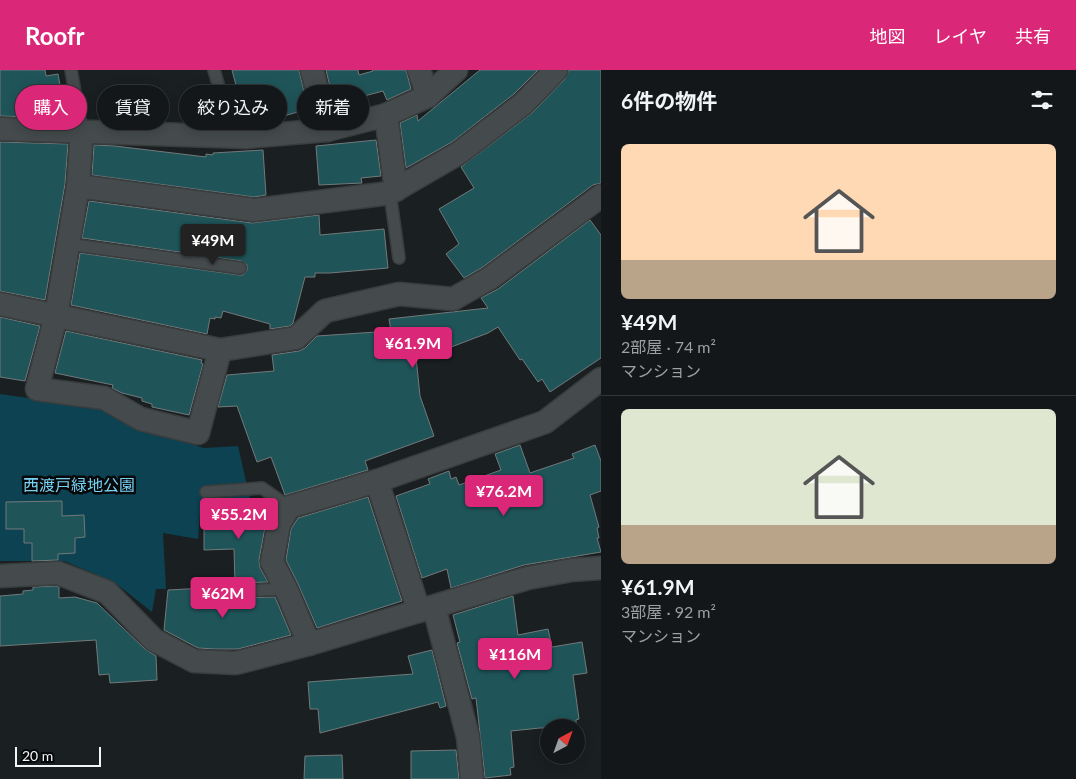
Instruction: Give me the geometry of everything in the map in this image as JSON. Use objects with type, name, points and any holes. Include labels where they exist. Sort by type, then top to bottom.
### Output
[{"type":"street","points":[[312,70],[316,85]]},
{"type":"street","points":[[420,70],[428,96]]},
{"type":"street","points":[[369,119],[386,115],[428,96],[456,70]]},
{"type":"street","points":[[78,186],[254,210],[393,191],[459,153],[523,104],[556,70]]},
{"type":"street","points":[[386,115],[393,191]]},
{"type":"street","points":[[0,129],[246,137],[327,130]]},
{"type":"street","points":[[82,132],[78,186],[56,316],[37,389],[104,398],[141,418],[198,433],[220,350]]},
{"type":"street","points":[[0,304],[220,350],[296,338],[325,311],[399,294],[453,299],[490,278],[601,196]]},
{"type":"street","points":[[309,644],[286,589],[272,562],[278,524],[289,507],[377,481],[545,422],[601,379]]},
{"type":"street","points":[[377,481],[426,609],[468,737],[472,779]]},
{"type":"street","points":[[0,576],[58,573],[107,592],[154,640],[194,661],[236,663],[309,644],[528,578],[572,570],[601,568]]},
{"type":"lane","points":[[71,70],[82,132]]},
{"type":"lane","points":[[214,70],[233,136]]},
{"type":"lane","points":[[393,191],[399,258]]},
{"type":"lane","points":[[68,244],[240,268]]},
{"type":"lane","points":[[206,492],[262,488],[289,507]]},
{"type":"lane","points":[[230,591],[286,589]]},
{"type":"green space","name":"西渡戸緑地公園","points":[[0,394],[105,409],[134,427],[204,448],[238,446],[250,499],[201,504],[198,539],[163,533],[166,589],[156,589],[152,612],[114,582],[64,561],[0,561]]},
{"type":"building","points":[[0,70],[45,70],[46,76],[58,74],[60,85],[15,85],[15,116],[0,116]]},
{"type":"building","points":[[232,70],[299,70],[302,85],[297,85],[297,112],[287,115],[287,85],[236,85]]},
{"type":"building","points":[[326,70],[358,70],[359,75],[372,70],[406,70],[411,89],[387,100],[383,91],[369,95],[369,85],[330,85]]},
{"type":"building","points":[[480,70],[538,70],[514,94],[452,142],[406,168],[400,123],[417,115],[418,121]]},
{"type":"building","points":[[569,70],[601,70],[601,183],[593,185],[483,267],[464,278],[446,254],[459,244],[439,209],[474,188],[461,167],[532,113],[565,79]]},
{"type":"building","points":[[376,140],[381,176],[361,178],[362,183],[319,185],[316,146]]},
{"type":"building","points":[[0,142],[68,144],[65,184],[45,300],[0,291]]},
{"type":"building","points":[[94,145],[206,157],[206,154],[213,155],[213,153],[263,150],[266,195],[254,197],[92,175]]},
{"type":"building","points":[[89,201],[252,223],[319,215],[320,235],[384,229],[388,268],[315,273],[315,277],[305,277],[293,323],[290,326],[270,329],[270,324],[223,311],[221,318],[210,318],[207,334],[71,305],[80,253],[239,275],[243,275],[247,270],[247,265],[241,261],[82,238]]},
{"type":"building","points":[[590,220],[601,235],[601,358],[550,392],[542,379],[538,382],[522,359],[520,360],[498,327],[488,333],[446,349],[429,351],[430,355],[416,357],[420,396],[434,436],[365,461],[368,470],[285,495],[271,457],[257,462],[237,406],[218,407],[227,375],[274,371],[272,355],[299,351],[305,348],[317,336],[391,331],[389,319],[488,308],[481,298],[498,289]]},
{"type":"building","points":[[0,317],[40,326],[25,381],[0,377]]},
{"type":"building","points":[[66,331],[202,360],[201,363],[203,364],[189,415],[152,407],[152,404],[142,401],[142,398],[122,393],[112,388],[113,385],[55,373]]},
{"type":"building","points":[[520,445],[530,473],[574,458],[572,454],[595,445],[601,461],[601,491],[590,495],[599,527],[597,528],[599,538],[597,538],[601,552],[524,565],[451,588],[447,569],[422,578],[396,496],[430,484],[428,479],[449,471],[451,479],[456,477],[459,485],[501,470],[495,454]]},
{"type":"building","points":[[368,497],[402,601],[317,628],[286,560],[291,529],[298,518]]},
{"type":"building","points":[[62,501],[62,516],[84,515],[85,537],[75,538],[75,553],[58,554],[58,560],[32,561],[32,543],[24,543],[24,529],[6,529],[6,502]]},
{"type":"building","points":[[235,509],[272,510],[266,522],[259,560],[260,568],[268,582],[235,583],[234,549],[204,550],[204,519],[209,519],[209,512],[235,512]]},
{"type":"building","points":[[33,587],[59,587],[59,598],[75,597],[97,603],[145,649],[156,656],[157,680],[110,683],[109,674],[99,675],[96,640],[0,646],[0,596],[23,594],[23,591],[33,590]]},
{"type":"building","points":[[224,587],[223,595],[230,598],[275,597],[291,635],[238,649],[215,649],[198,648],[164,630],[168,590]]},
{"type":"building","points":[[513,596],[518,635],[548,629],[552,647],[582,642],[587,673],[573,675],[579,719],[540,719],[540,728],[511,731],[514,767],[510,768],[511,775],[485,778],[476,698],[472,699],[457,643],[460,642],[453,615]]},
{"type":"building","points":[[432,650],[446,706],[440,708],[438,702],[320,733],[318,709],[310,709],[308,682],[413,674],[408,656]]},
{"type":"building","points":[[456,750],[459,779],[411,779],[411,751]]},
{"type":"building","points":[[342,755],[343,779],[304,779],[305,756]]}]
